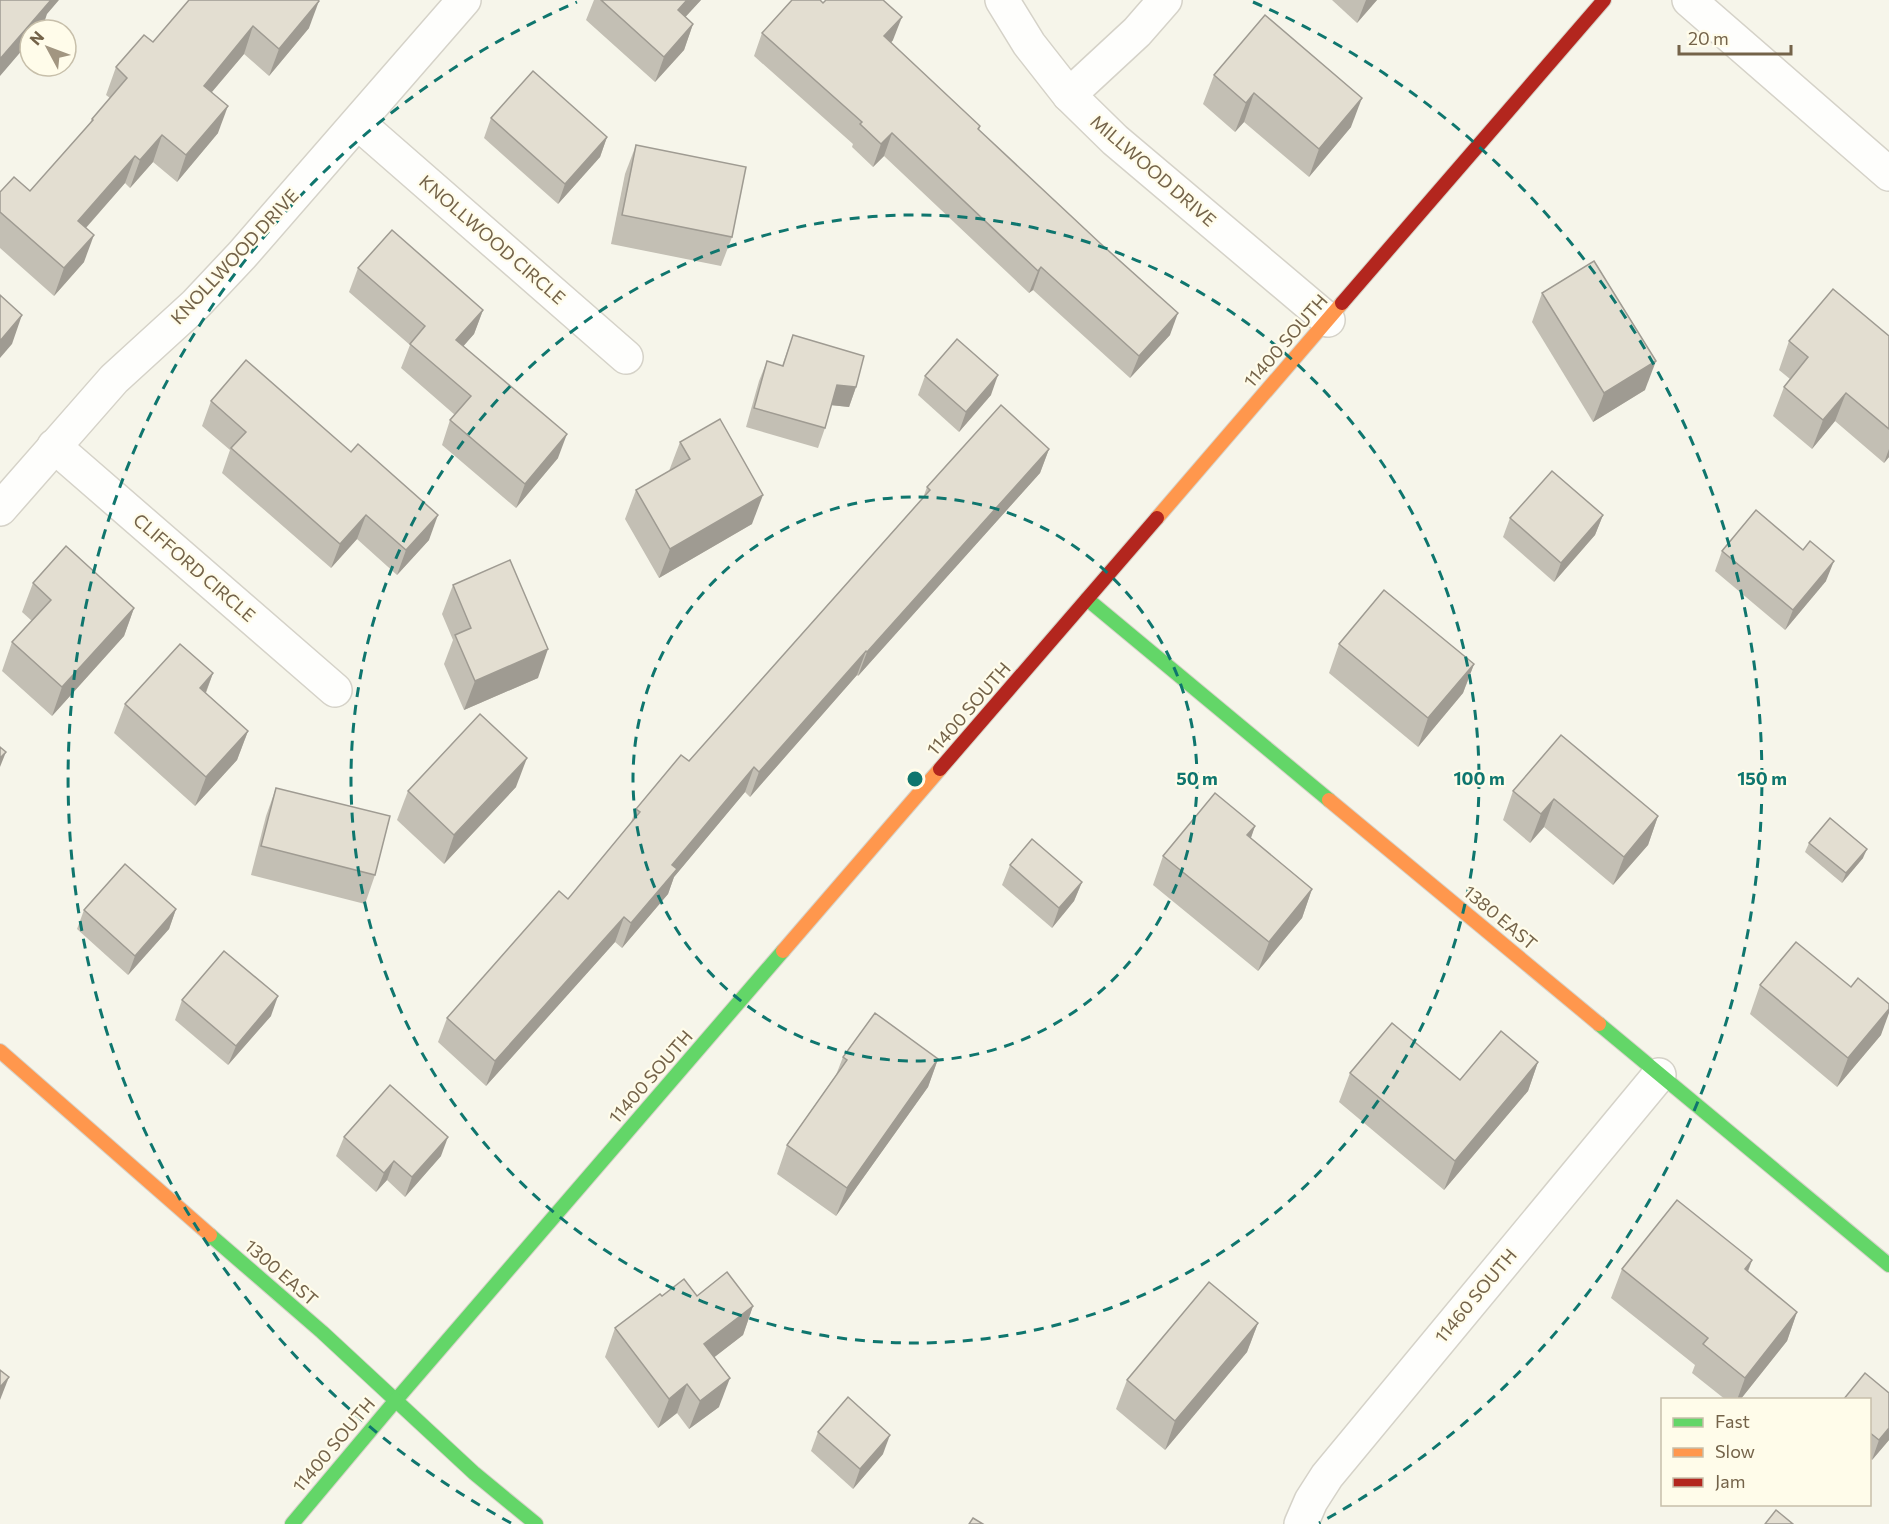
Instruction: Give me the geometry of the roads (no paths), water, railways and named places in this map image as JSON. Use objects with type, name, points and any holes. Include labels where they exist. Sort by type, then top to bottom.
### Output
[{"type":"main road","name":"11400 SOUTH","points":[[291,1524],[1604,0]]},
{"type":"main road","name":"1380 EAST","points":[[1087,599],[1889,1265]]},
{"type":"main road","name":"1300 EAST","points":[[0,1051],[322,1332],[474,1473],[536,1524]]},
{"type":"street","name":"KNOLLWOOD DRIVE","points":[[0,508],[114,379],[195,304],[242,255],[464,0]]},
{"type":"street","name":"MILLWOOD DRIVE","points":[[1002,0],[1029,44],[1069,95],[1115,140],[1328,320]]},
{"type":"street","points":[[1069,95],[1137,32],[1165,0]]},
{"type":"street","points":[[1689,0],[1889,174]]},
{"type":"street","name":"KNOLLWOOD CIRCLE","points":[[358,123],[626,357]]},
{"type":"street","name":"CLIFFORD CIRCLE","points":[[54,446],[334,690]]},
{"type":"street","name":"11460 SOUTH","points":[[1301,1524],[1311,1501],[1327,1476],[1659,1075]]}]
